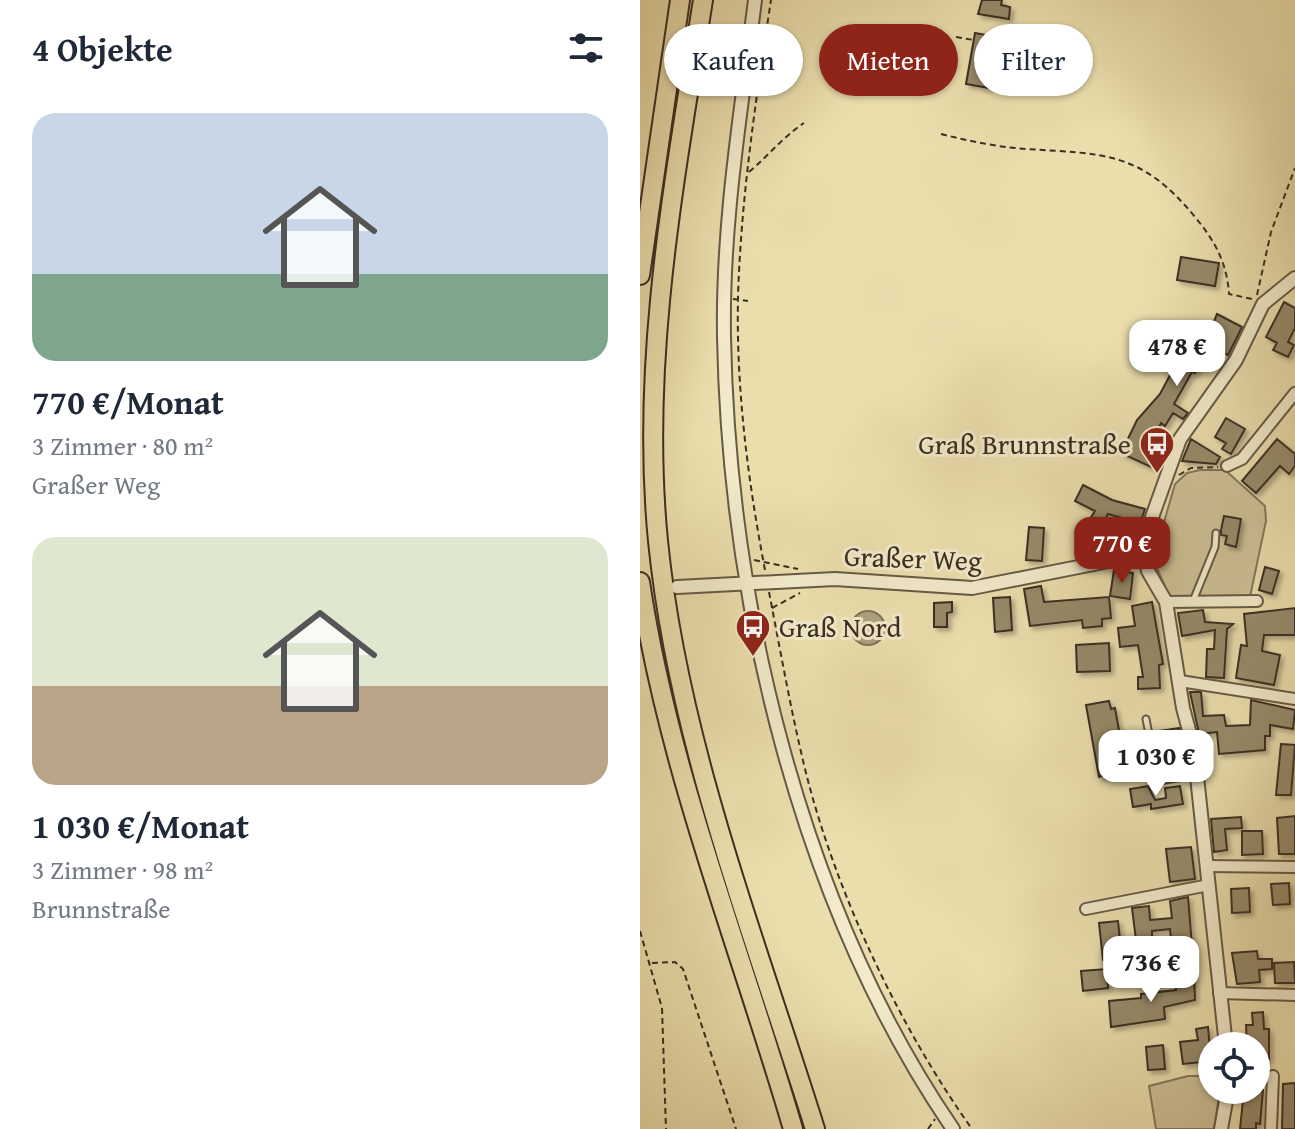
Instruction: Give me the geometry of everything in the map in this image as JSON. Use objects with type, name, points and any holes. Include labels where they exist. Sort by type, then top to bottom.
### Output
[{"type":"highway","points":[[640,275],[680,0]]},
{"type":"highway","points":[[703,0],[670,217],[658,325],[653,435],[658,540],[673,646],[694,741],[815,1129]]},
{"type":"highway","points":[[640,582],[673,749],[793,1129]]},
{"type":"street","points":[[755,0],[727,222],[724,297],[731,450],[749,583],[778,726],[820,859],[855,947],[889,1018],[953,1129]]},
{"type":"street","points":[[1224,1032],[1198,775],[1166,602],[1148,571],[1144,554],[1146,534],[1180,439],[1236,360],[1263,304],[1295,278]]},
{"type":"street","points":[[1227,466],[1242,459],[1295,393]]},
{"type":"street","name":"Graßer Weg","points":[[677,587],[819,580],[972,588],[1144,554]]},
{"type":"street","points":[[1166,602],[1257,601]]},
{"type":"street","points":[[1180,681],[1295,699]]},
{"type":"street","points":[[1208,866],[1295,867]]},
{"type":"street","points":[[1086,909],[1209,885]]},
{"type":"street","points":[[1219,993],[1295,995]]},
{"type":"street","points":[[1271,1129],[1273,1076]]},
{"type":"street","points":[[1221,1129],[1225,1104]]},
{"type":"lane","points":[[1192,601],[1215,547],[1216,533]]},
{"type":"lane","points":[[1146,719],[1158,781],[1198,775]]},
{"type":"path","points":[[958,37],[974,40]]},
{"type":"path","points":[[747,173],[775,150],[781,139],[804,123]]},
{"type":"path","points":[[941,134],[1023,149],[1093,152],[1146,170],[1175,194],[1206,231],[1228,272],[1229,294],[1256,300],[1271,232],[1295,168]]},
{"type":"path","points":[[724,297],[748,301]]},
{"type":"path","points":[[1164,479],[1175,478],[1191,468],[1227,466]]},
{"type":"path","points":[[749,534],[759,533]]},
{"type":"path","points":[[763,560],[805,571],[819,580],[772,608]]},
{"type":"path","points":[[640,931],[652,963],[662,1008],[666,1129]]},
{"type":"path","points":[[652,963],[675,962],[683,969],[736,1129]]},
{"type":"shaded area","points":[[1225,470],[1265,506],[1266,521],[1250,597],[1170,598],[1157,568],[1156,550],[1175,484],[1187,473]]},
{"type":"shaded area","points":[[868,611],[880,616],[885,628],[880,640],[868,645],[856,640],[851,628],[856,616]]},
{"type":"shaded area","points":[[1198,1076],[1198,1104],[1218,1104],[1214,1129],[1156,1129],[1149,1086]]},
{"type":"building","points":[[982,0],[1002,0],[1001,5],[1010,7],[1009,19],[978,14]]},
{"type":"building","points":[[974,39],[974,85],[966,84]]},
{"type":"building","points":[[1181,257],[1219,263],[1215,286],[1177,280]]},
{"type":"building","points":[[1284,302],[1295,308],[1295,328],[1288,342],[1294,345],[1288,357],[1273,350],[1277,343],[1266,337]]},
{"type":"building","points":[[1217,314],[1242,327],[1228,355],[1210,345],[1195,373],[1192,372],[1174,404],[1188,413],[1183,419],[1173,413],[1165,426],[1161,423],[1150,446],[1159,451],[1153,468],[1121,453],[1137,420],[1160,394],[1176,364],[1168,360],[1178,341],[1186,346],[1192,333],[1206,341]]},
{"type":"building","points":[[1226,418],[1245,429],[1231,454],[1222,449],[1226,443],[1215,437]]},
{"type":"building","points":[[1191,439],[1220,457],[1216,464],[1182,461]]},
{"type":"building","points":[[1277,439],[1295,454],[1295,466],[1289,474],[1280,466],[1256,493],[1242,481]]},
{"type":"building","points":[[1083,485],[1112,500],[1145,509],[1140,523],[1108,514],[1100,529],[1088,522],[1095,511],[1075,501]]},
{"type":"building","points":[[1224,516],[1241,519],[1236,547],[1225,544],[1227,536],[1221,535]]},
{"type":"building","points":[[1029,527],[1044,528],[1042,561],[1026,560]]},
{"type":"building","points":[[1128,531],[1129,548],[1100,553],[1100,532]]},
{"type":"building","points":[[1265,567],[1279,571],[1272,594],[1259,590]]},
{"type":"building","points":[[1114,570],[1133,573],[1130,599],[1110,596]]},
{"type":"building","points":[[1041,586],[1044,602],[1109,597],[1111,618],[1102,619],[1102,626],[1083,628],[1082,620],[1030,626],[1024,589]]},
{"type":"building","points":[[1010,597],[1012,630],[995,632],[993,598]]},
{"type":"building","points":[[952,602],[952,612],[947,613],[947,627],[934,627],[934,603]]},
{"type":"building","points":[[1152,602],[1163,664],[1159,665],[1160,688],[1138,689],[1138,677],[1143,677],[1138,645],[1120,647],[1118,628],[1135,626],[1132,606]]},
{"type":"building","points":[[1295,608],[1295,635],[1264,635],[1262,651],[1280,655],[1274,685],[1236,678],[1241,645],[1247,646],[1244,614]]},
{"type":"building","points":[[1203,610],[1205,622],[1233,624],[1227,629],[1224,678],[1206,677],[1207,649],[1214,649],[1215,630],[1182,636],[1178,613]]},
{"type":"building","points":[[1109,643],[1110,671],[1077,672],[1076,645]]},
{"type":"building","points":[[1190,692],[1201,692],[1203,716],[1224,715],[1226,726],[1250,725],[1251,700],[1295,710],[1293,729],[1270,725],[1270,736],[1265,736],[1265,750],[1219,754],[1217,732],[1199,734]]},
{"type":"building","points":[[1109,701],[1111,709],[1115,708],[1122,747],[1144,743],[1148,761],[1099,777],[1086,705]]},
{"type":"building","points":[[1179,728],[1184,746],[1178,747],[1181,769],[1163,771],[1158,731]]},
{"type":"building","points":[[1281,744],[1295,745],[1291,795],[1276,795]]},
{"type":"building","points":[[1148,786],[1155,800],[1166,798],[1165,788],[1180,786],[1183,804],[1151,809],[1151,804],[1133,807],[1130,789]]},
{"type":"building","points":[[1295,816],[1295,854],[1279,854],[1277,818]]},
{"type":"building","points":[[1241,817],[1242,828],[1225,829],[1227,850],[1214,852],[1211,819]]},
{"type":"building","points":[[1242,831],[1262,831],[1263,854],[1242,855]]},
{"type":"building","points":[[1191,847],[1195,879],[1170,882],[1166,849]]},
{"type":"building","points":[[1289,883],[1290,904],[1273,905],[1271,884]]},
{"type":"building","points":[[1249,888],[1250,912],[1232,913],[1231,889]]},
{"type":"building","points":[[1188,897],[1193,958],[1173,960],[1170,929],[1152,931],[1152,938],[1136,940],[1132,908],[1149,906],[1150,920],[1172,918],[1170,901]]},
{"type":"building","points":[[1118,921],[1122,958],[1103,960],[1099,923]]},
{"type":"building","points":[[1257,951],[1258,959],[1272,959],[1272,969],[1259,970],[1260,982],[1237,984],[1232,953]]},
{"type":"building","points":[[1294,962],[1295,983],[1275,983],[1274,963]]},
{"type":"building","points":[[1107,969],[1108,988],[1083,991],[1081,971]]},
{"type":"building","points":[[1194,975],[1195,1000],[1164,1007],[1165,1019],[1111,1027],[1109,1001],[1176,990],[1175,977]]},
{"type":"building","points":[[1263,1012],[1264,1029],[1269,1029],[1269,1032],[1246,1032],[1246,1025],[1253,1025],[1252,1013]]},
{"type":"building","points":[[1208,1027],[1208,1032],[1198,1032],[1198,1040],[1196,1029]]},
{"type":"building","points":[[1198,1040],[1198,1062],[1183,1064],[1180,1042]]},
{"type":"building","points":[[1163,1045],[1165,1069],[1148,1070],[1146,1047]]},
{"type":"building","points":[[1295,1083],[1295,1129],[1282,1129],[1283,1084]]},
{"type":"building","points":[[1243,1104],[1262,1104],[1260,1124],[1256,1123],[1256,1129],[1240,1129]]},
{"type":"place","name":"Graß Brunnstraße","points":[[1157,475]]},
{"type":"place","name":"Graß Nord","points":[[753,658]]}]
